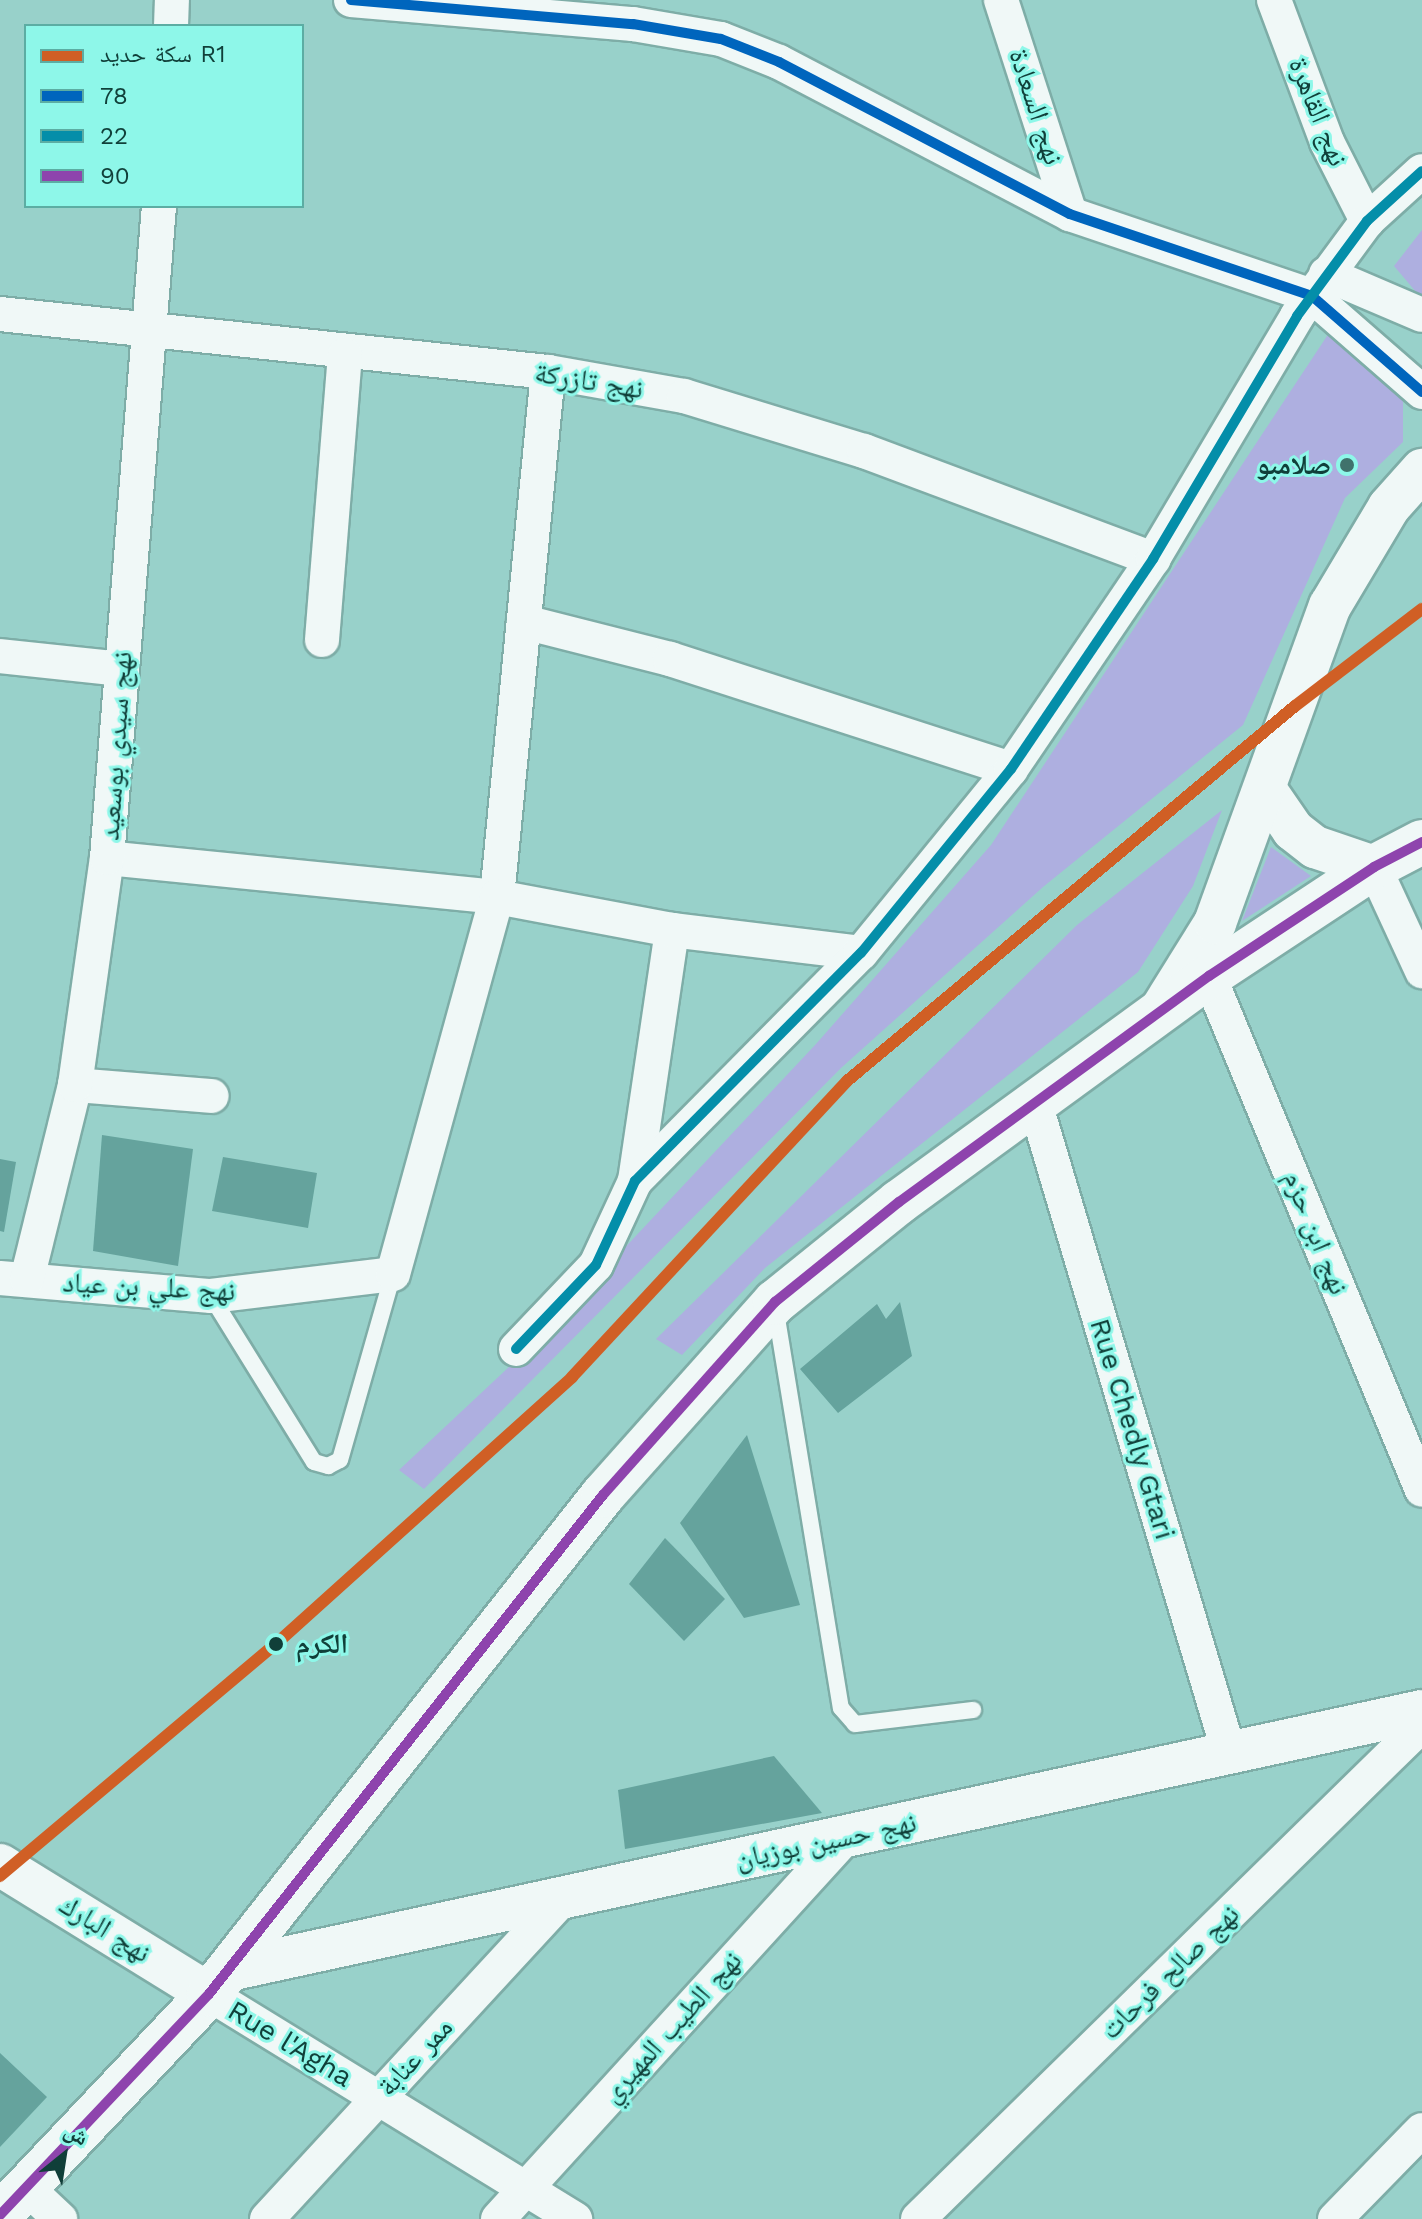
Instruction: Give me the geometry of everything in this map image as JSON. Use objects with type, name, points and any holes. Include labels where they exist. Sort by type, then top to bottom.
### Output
[{"type":"main road","points":[[13,2201],[219,1982],[603,1495],[775,1302],[1035,1103],[1209,976],[1374,867],[1422,842]]},
{"type":"street","points":[[171,24],[172,0]]},
{"type":"street","points":[[351,0],[480,6],[633,24],[721,39],[779,62],[1070,214],[1319,285],[1421,310]]},
{"type":"street","name":"نهج السعادة","points":[[1001,0],[1070,214]]},
{"type":"street","name":"نهج القاهرة","points":[[1274,0],[1327,142],[1367,221]]},
{"type":"street","points":[[635,1181],[861,953],[1011,769],[1153,559],[1319,285],[1367,221],[1422,171]]},
{"type":"street","name":"نهج سيدي بوسعيد","points":[[14,1279],[75,1085],[107,858],[159,208]]},
{"type":"street","points":[[1319,285],[1422,392]]},
{"type":"street","name":"نهج تازركة","points":[[0,314],[345,355],[548,372],[684,396],[864,451],[1153,559]]},
{"type":"street","points":[[322,640],[345,355]]},
{"type":"street","points":[[393,1274],[497,897],[548,372]]},
{"type":"street","points":[[1157,1015],[1215,923],[1267,792],[1330,606],[1389,507],[1422,470]]},
{"type":"street","points":[[524,622],[670,659],[1011,769]]},
{"type":"street","points":[[0,656],[121,669]]},
{"type":"street","points":[[1267,792],[1293,830],[1315,847],[1374,867],[1422,971]]},
{"type":"street","points":[[107,858],[497,897],[672,930],[861,953]]},
{"type":"street","points":[[516,1349],[596,1265],[635,1181],[672,930]]},
{"type":"street","name":"نهج ابن حزم","points":[[1209,976],[1422,1490]]},
{"type":"street","points":[[75,1085],[212,1096]]},
{"type":"street","name":"Rue Chedly Gtari","points":[[1035,1103],[1230,1756]]},
{"type":"street","name":"نهج علي بن عياد","points":[[14,1279],[211,1296],[393,1274]]},
{"type":"street","name":"نهج حسين بوزيان","points":[[219,1982],[564,1897],[1230,1756],[1422,1711]]},
{"type":"street","name":"نهج صالح فرحات","points":[[918,2219],[1422,1725]]},
{"type":"street","name":"نهج الطيب المهيري","points":[[498,2219],[847,1836]]},
{"type":"street","name":"نهج البارك","points":[[0,1865],[219,1982]]},
{"type":"street","name":"ممر عنابة","points":[[267,2219],[564,1897]]},
{"type":"street","name":"Rue l'Agha","points":[[219,1982],[377,2097],[575,2219]]},
{"type":"street","points":[[1335,2219],[1422,2130]]},
{"type":"street","points":[[13,2201],[60,2219]]},
{"type":"lane","points":[[211,1296],[314,1462],[328,1466],[340,1460],[393,1274]]},
{"type":"lane","points":[[775,1302],[841,1708],[855,1724],[973,1710]]},
{"type":"shaded area","points":[[1422,230],[1422,299],[1394,266]]},
{"type":"shaded area","points":[[1329,333],[1403,397],[1403,442],[1345,498],[1243,725],[1043,887],[841,1068],[424,1489],[399,1470],[540,1338],[816,1044],[991,845]]},
{"type":"shaded area","points":[[1222,810],[1193,886],[1138,972],[765,1268],[682,1355],[656,1339],[1077,925]]},
{"type":"shaded area","points":[[1271,847],[1311,876],[1242,921]]},
{"type":"building","points":[[102,1135],[193,1149],[178,1266],[93,1251]]},
{"type":"building","points":[[223,1157],[317,1173],[308,1228],[212,1211]]},
{"type":"building","points":[[0,1159],[16,1162],[4,1232],[0,1231]]},
{"type":"building","points":[[900,1302],[912,1356],[838,1413],[800,1369],[877,1304],[886,1319]]},
{"type":"building","points":[[747,1435],[800,1605],[744,1618],[680,1523]]},
{"type":"building","points":[[665,1538],[725,1599],[684,1641],[629,1584]]},
{"type":"building","points":[[774,1756],[822,1813],[625,1849],[618,1790]]},
{"type":"building","points":[[0,2053],[47,2097],[0,2147]]},
{"type":"rail line","name":"R1","points":[[0,1876],[277,1643],[572,1377],[847,1081],[1295,706],[1422,609]]},
{"type":"transit line","name":"78","points":[[351,0],[633,24],[721,39],[779,62],[1070,214],[1312,296],[1422,392]]},
{"type":"transit line","name":"22","points":[[516,1349],[596,1265],[635,1181],[861,953],[1011,769],[1153,559],[1297,316],[1367,221],[1422,171]]},
{"type":"transit line","name":"90","points":[[0,2215],[209,1994],[603,1495],[775,1302],[899,1202],[1209,976],[1374,867],[1422,842]]},
{"type":"place","name":"صلامبو","points":[[1347,465]]},
{"type":"place","name":"الكرم","points":[[276,1644]]}]
